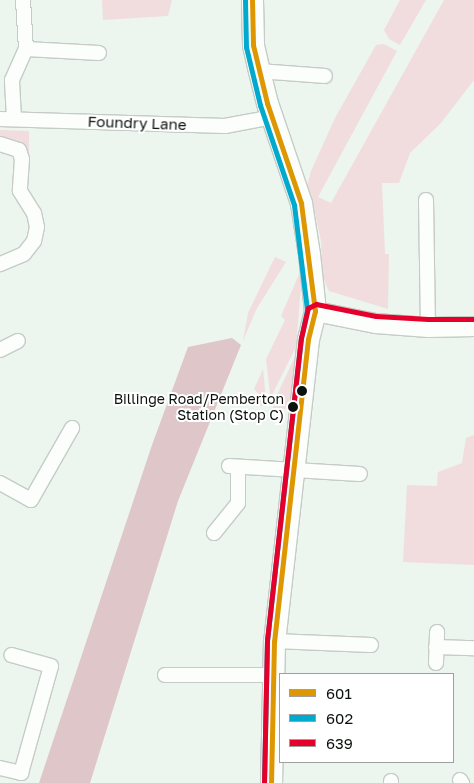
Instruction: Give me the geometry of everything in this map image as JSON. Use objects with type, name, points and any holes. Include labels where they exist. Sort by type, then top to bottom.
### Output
[{"type":"main road","points":[[252,0],[253,45],[272,117],[301,203],[315,311],[308,339],[295,470],[274,641],[271,783]]},
{"type":"street","points":[[7,119],[12,80],[26,49],[23,0]]},
{"type":"street","points":[[26,49],[99,53]]},
{"type":"street","points":[[259,71],[325,76]]},
{"type":"street","name":"Foundry Lane","points":[[7,119],[225,126],[272,117]]},
{"type":"street","points":[[0,144],[19,150],[22,159],[20,191],[34,213],[37,227],[34,241],[24,254],[0,264]]},
{"type":"street","points":[[426,200],[428,326]]},
{"type":"street","points":[[315,311],[375,323],[474,326]]},
{"type":"street","points":[[0,350],[18,341]]},
{"type":"street","points":[[0,483],[31,500],[72,428]]},
{"type":"street","points":[[214,533],[238,503],[234,466],[360,474]]},
{"type":"street","points":[[436,663],[437,632]]},
{"type":"street","points":[[274,641],[371,645]]},
{"type":"street","points":[[436,647],[474,648]]},
{"type":"street","points":[[0,768],[21,773],[51,666],[11,655]]},
{"type":"street","points":[[165,675],[272,675]]},
{"type":"shaded area","points":[[102,0],[172,0],[168,16],[103,20]]},
{"type":"shaded area","points":[[400,0],[426,0],[400,45],[389,39],[384,30]]},
{"type":"shaded area","points":[[444,0],[474,0],[474,80],[441,123],[410,153],[399,183],[382,183],[385,254],[389,254],[388,309],[329,291],[323,278],[321,241],[311,194],[307,186],[311,171],[335,118],[376,45],[384,44],[397,51],[318,197],[331,203]]},
{"type":"shaded area","points":[[0,130],[29,131],[29,153],[19,143],[0,137]]},
{"type":"shaded area","points":[[275,257],[286,262],[257,308],[243,341],[248,313]]},
{"type":"shaded area","points":[[300,272],[302,273],[296,347],[272,395],[270,394],[266,359],[285,320],[281,316]]},
{"type":"shaded area","points":[[232,338],[241,345],[178,501],[90,783],[39,783],[152,445],[188,347]]},
{"type":"shaded area","points":[[293,361],[295,361],[291,409],[273,408],[274,401]]},
{"type":"shaded area","points":[[263,369],[266,399],[263,406],[249,406],[250,403],[255,403],[259,394],[254,389]]},
{"type":"shaded area","points":[[474,435],[474,565],[403,562],[407,485],[437,486],[438,472],[462,463],[466,438]]},
{"type":"transit line","name":"602","points":[[245,0],[246,47],[260,105],[294,205],[307,310],[301,338],[267,640],[264,783]]},
{"type":"transit line","name":"601","points":[[252,0],[253,45],[267,103],[301,203],[315,311],[308,339],[274,641],[271,783]]},
{"type":"transit line","name":"639","points":[[264,783],[267,640],[301,338],[308,308],[316,304],[376,316],[474,319]]},
{"type":"place","name":"Billinge Road/Pemberton Station (Stop C)","points":[[293,407]]}]
